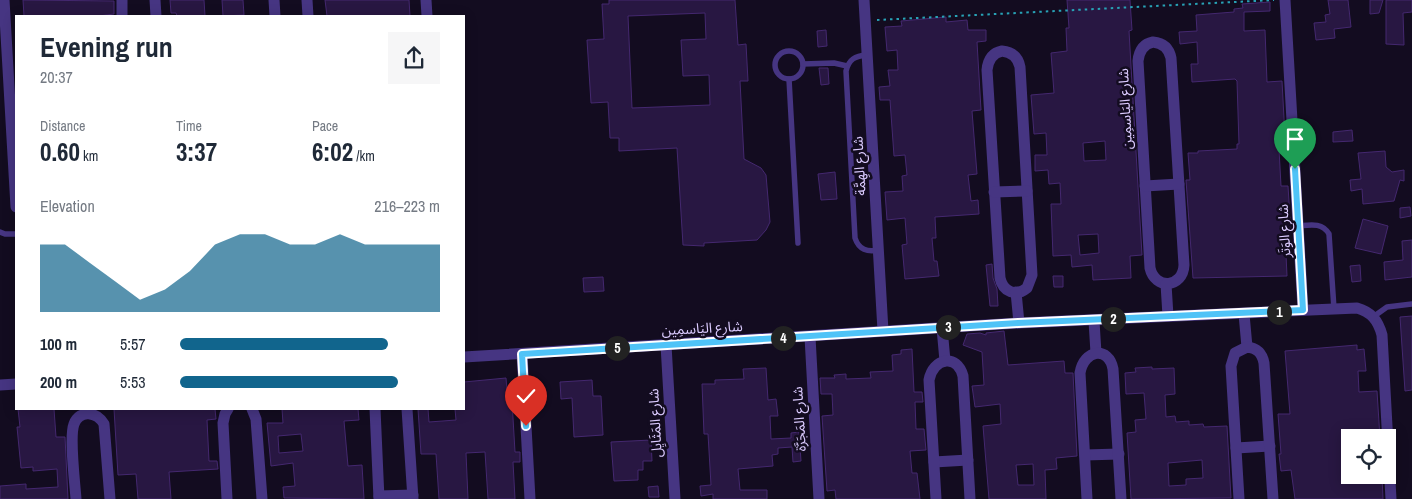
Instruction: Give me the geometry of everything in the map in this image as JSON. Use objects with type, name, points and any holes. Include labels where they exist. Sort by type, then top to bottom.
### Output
[{"type":"street","points":[[4,0],[15,191]]},
{"type":"street","points":[[122,0],[122,15]]},
{"type":"street","points":[[155,0],[156,15]]},
{"type":"street","points":[[274,0],[275,15]]},
{"type":"street","points":[[308,0],[308,15]]},
{"type":"street","points":[[426,0],[427,15]]},
{"type":"street","name":"شارع الهِمَّة","points":[[864,0],[883,331]]},
{"type":"street","name":"شارع الوَتَر","points":[[1285,0],[1303,310]]},
{"type":"street","name":"شارع اليَاسمِين","points":[[1153,42],[1167,48],[1171,58],[1179,184],[1184,270],[1175,282],[1166,284],[1156,281],[1150,268],[1138,61],[1142,48],[1153,42]]},
{"type":"street","points":[[1002,51],[1008,51],[1016,57],[1020,67],[1027,191],[1031,280],[1027,288],[1016,292],[1006,290],[1000,278],[994,192],[987,70],[991,57],[1002,51]]},
{"type":"street","points":[[1145,186],[1179,184]]},
{"type":"street","points":[[994,192],[1027,191]]},
{"type":"street","points":[[1166,284],[1168,316]]},
{"type":"street","points":[[1016,292],[1018,323]]},
{"type":"street","name":"شارع اليَاسمِين","points":[[465,357],[1018,323],[1094,321],[1168,316],[1357,308],[1373,316]]},
{"type":"street","points":[[1244,314],[1247,347]]},
{"type":"street","points":[[1373,316],[1380,327],[1382,335],[1391,499]]},
{"type":"street","points":[[1094,321],[1096,354]]},
{"type":"street","points":[[942,328],[945,361]]},
{"type":"street","name":"شارع المَجَرَّة","points":[[810,337],[819,499]]},
{"type":"street","name":"شارع المَثَايِل","points":[[666,345],[675,499]]},
{"type":"street","points":[[1239,499],[1231,366],[1235,354],[1247,347],[1257,350],[1263,358],[1273,499]]},
{"type":"street","points":[[522,354],[530,499]]},
{"type":"street","points":[[1087,499],[1080,373],[1087,356],[1096,354],[1106,356],[1112,364],[1121,499]]},
{"type":"street","points":[[936,499],[929,380],[933,367],[945,361],[955,363],[962,371],[970,499]]},
{"type":"street","points":[[0,385],[15,384]]},
{"type":"street","points":[[227,410],[223,423],[227,499]]},
{"type":"street","points":[[252,410],[256,419],[262,499]]},
{"type":"street","points":[[375,410],[379,498],[413,497],[407,410]]},
{"type":"street","points":[[76,499],[72,433],[76,420],[88,411],[98,416],[104,424],[110,499]]},
{"type":"street","points":[[1236,448],[1270,446]]},
{"type":"street","points":[[1085,455],[1118,454]]},
{"type":"street","points":[[934,462],[968,460]]},
{"type":"lane","points":[[786,51],[796,52],[802,59],[803,64],[803,68],[798,76],[790,79],[781,77],[775,64],[778,56],[786,51]]},
{"type":"lane","points":[[867,55],[855,57],[847,66],[846,75],[855,238],[864,250],[878,250]]},
{"type":"lane","points":[[803,64],[834,63],[847,66]]},
{"type":"lane","points":[[790,79],[798,244]]},
{"type":"lane","points":[[1298,226],[1319,225],[1329,234],[1334,309]]},
{"type":"lane","points":[[0,232],[15,234]]},
{"type":"lane","points":[[1373,316],[1387,307],[1412,304]]},
{"type":"path","points":[[865,20],[1276,0]]},
{"type":"building","points":[[23,0],[114,1],[114,14],[24,15]]},
{"type":"building","points":[[170,0],[204,0],[205,15],[177,15],[176,13],[171,13]]},
{"type":"building","points":[[222,0],[243,0],[244,15],[223,15]]},
{"type":"building","points":[[325,0],[409,0],[410,15],[327,15]]},
{"type":"building","points":[[609,0],[735,0],[738,45],[746,44],[748,81],[740,81],[744,159],[761,168],[766,175],[770,222],[757,240],[704,243],[704,246],[683,245],[677,148],[619,151],[619,138],[610,138],[608,102],[591,103],[587,40],[604,39],[602,4],[609,4]],"holes":[[[705,13],[706,39],[681,40],[683,76],[709,75],[710,105],[632,108],[628,16]]]},
{"type":"building","points":[[1067,0],[1130,0],[1132,30],[1129,31],[1142,255],[1130,256],[1131,278],[1093,280],[1092,265],[1072,267],[1071,255],[1053,256],[1051,204],[1061,204],[1060,183],[1049,184],[1048,170],[1035,171],[1035,155],[1047,155],[1046,133],[1034,134],[1031,95],[1054,93],[1051,53],[1067,51],[1066,28],[1069,28]],"holes":[[[1105,141],[1106,160],[1084,161],[1083,143]],[[1098,234],[1099,253],[1080,255],[1078,235]]]},
{"type":"building","points":[[1328,0],[1348,0],[1351,27],[1334,29],[1335,38],[1316,40],[1314,23],[1326,22],[1325,15],[1330,14]]},
{"type":"building","points":[[1370,0],[1383,0],[1379,13],[1370,14]]},
{"type":"building","points":[[1386,0],[1412,0],[1412,12],[1403,13],[1404,45],[1386,44]]},
{"type":"building","points":[[1270,2],[1270,11],[1244,12],[1244,31],[1265,30],[1267,82],[1282,81],[1285,137],[1281,138],[1282,149],[1279,149],[1281,186],[1288,186],[1291,233],[1285,233],[1287,276],[1193,278],[1186,180],[1190,180],[1188,153],[1237,149],[1237,144],[1239,144],[1237,81],[1235,79],[1192,82],[1191,64],[1198,64],[1197,42],[1180,44],[1179,32],[1197,31],[1196,15],[1234,12],[1234,9],[1243,8],[1242,4]]},
{"type":"building","points":[[946,17],[946,22],[967,20],[968,30],[986,30],[986,41],[977,42],[981,110],[972,111],[977,174],[968,175],[971,201],[978,200],[979,214],[935,217],[936,238],[932,238],[934,261],[937,261],[939,276],[905,279],[902,245],[907,244],[905,218],[887,220],[885,192],[903,191],[902,176],[907,175],[905,155],[894,156],[890,100],[880,100],[879,87],[890,86],[888,70],[898,70],[897,50],[887,51],[885,27],[902,26],[901,21]]},
{"type":"building","points":[[826,30],[827,46],[818,47],[817,31]]},
{"type":"building","points":[[819,68],[828,68],[829,84],[821,85]]},
{"type":"building","points":[[1352,130],[1353,141],[1333,142],[1333,132]]},
{"type":"building","points":[[1385,151],[1386,167],[1392,172],[1404,170],[1404,181],[1400,180],[1394,201],[1363,204],[1362,189],[1351,191],[1350,180],[1361,179],[1358,153]]},
{"type":"building","points":[[835,172],[837,199],[821,200],[818,174]]},
{"type":"building","points":[[1410,207],[1411,216],[1400,218],[1400,208]]},
{"type":"building","points":[[1363,219],[1388,226],[1381,254],[1355,248]]},
{"type":"building","points":[[1412,240],[1412,277],[1385,280],[1384,262],[1403,260],[1402,241]]},
{"type":"building","points":[[992,264],[998,306],[990,306],[986,265]]},
{"type":"building","points":[[1360,265],[1361,281],[1352,282],[1350,266]]},
{"type":"building","points":[[1053,276],[1063,276],[1063,287],[1054,287]]},
{"type":"building","points":[[603,277],[604,291],[584,292],[583,278]]},
{"type":"building","points":[[1412,316],[1412,390],[1405,391],[1400,317]]},
{"type":"building","points":[[1004,331],[1008,365],[1064,361],[1065,373],[1073,373],[1077,456],[1056,458],[1057,469],[1045,470],[1046,499],[989,499],[983,426],[1001,424],[1000,404],[975,407],[972,386],[984,385],[982,352],[963,345],[967,334],[980,333],[986,335],[986,333]],"holes":[[[1033,464],[1034,485],[1018,485],[1016,465]]]},
{"type":"building","points":[[1357,345],[1357,350],[1364,349],[1366,371],[1358,371],[1359,392],[1377,391],[1379,429],[1341,429],[1341,484],[1382,484],[1383,499],[1295,499],[1291,470],[1281,471],[1279,454],[1281,454],[1278,414],[1290,414],[1285,351]]},
{"type":"building","points":[[912,349],[914,392],[922,392],[923,402],[915,402],[916,429],[924,429],[926,450],[910,451],[912,473],[917,473],[920,499],[836,499],[835,490],[827,491],[822,416],[833,415],[832,394],[821,394],[820,378],[835,378],[834,375],[846,374],[846,379],[871,378],[870,372],[893,371],[892,355],[901,354],[901,350]]},
{"type":"building","points":[[766,368],[768,400],[776,399],[778,416],[770,416],[771,439],[791,438],[791,433],[799,432],[801,461],[793,462],[792,447],[778,448],[778,454],[772,455],[773,466],[738,469],[740,490],[767,490],[767,499],[713,499],[713,494],[701,496],[700,486],[711,485],[708,434],[704,434],[702,384],[715,384],[715,380],[744,379],[743,369]]},
{"type":"building","points":[[1135,368],[1174,368],[1175,394],[1165,395],[1166,417],[1175,416],[1176,422],[1189,421],[1189,425],[1203,424],[1204,427],[1227,426],[1231,498],[1131,499],[1127,433],[1136,432],[1135,420],[1146,419],[1144,393],[1126,394],[1125,373],[1136,372]],"holes":[[[1202,460],[1203,478],[1186,479],[1186,485],[1169,486],[1168,463]]]},
{"type":"building","points":[[506,378],[508,402],[512,401],[515,452],[520,452],[520,462],[513,462],[515,499],[488,499],[485,452],[466,453],[468,499],[439,499],[436,454],[421,454],[418,410],[428,410],[429,422],[456,420],[455,410],[465,410],[465,382]]},
{"type":"building","points":[[592,380],[593,396],[601,396],[603,435],[574,437],[572,398],[561,399],[560,382]]},
{"type":"building","points":[[18,410],[54,410],[56,437],[65,437],[68,499],[0,499],[0,486],[26,484],[26,489],[58,487],[57,469],[33,471],[33,467],[21,468],[17,427],[20,427]]},
{"type":"building","points":[[114,410],[215,410],[216,419],[207,420],[209,461],[217,461],[218,469],[169,472],[171,499],[138,499],[136,474],[118,475]]},
{"type":"building","points":[[282,410],[358,410],[359,420],[344,421],[348,466],[362,465],[364,499],[284,498],[283,487],[295,486],[293,463],[271,466],[267,423],[283,423]],"holes":[[[301,434],[303,451],[279,453],[278,436]]]},
{"type":"building","points":[[651,440],[652,461],[643,461],[643,470],[638,470],[638,480],[614,481],[611,442]]},
{"type":"building","points":[[658,486],[659,497],[649,497],[648,487]]},
{"type":"route","points":[[526,426],[522,354],[1018,323],[1303,310],[1295,169]]}]
